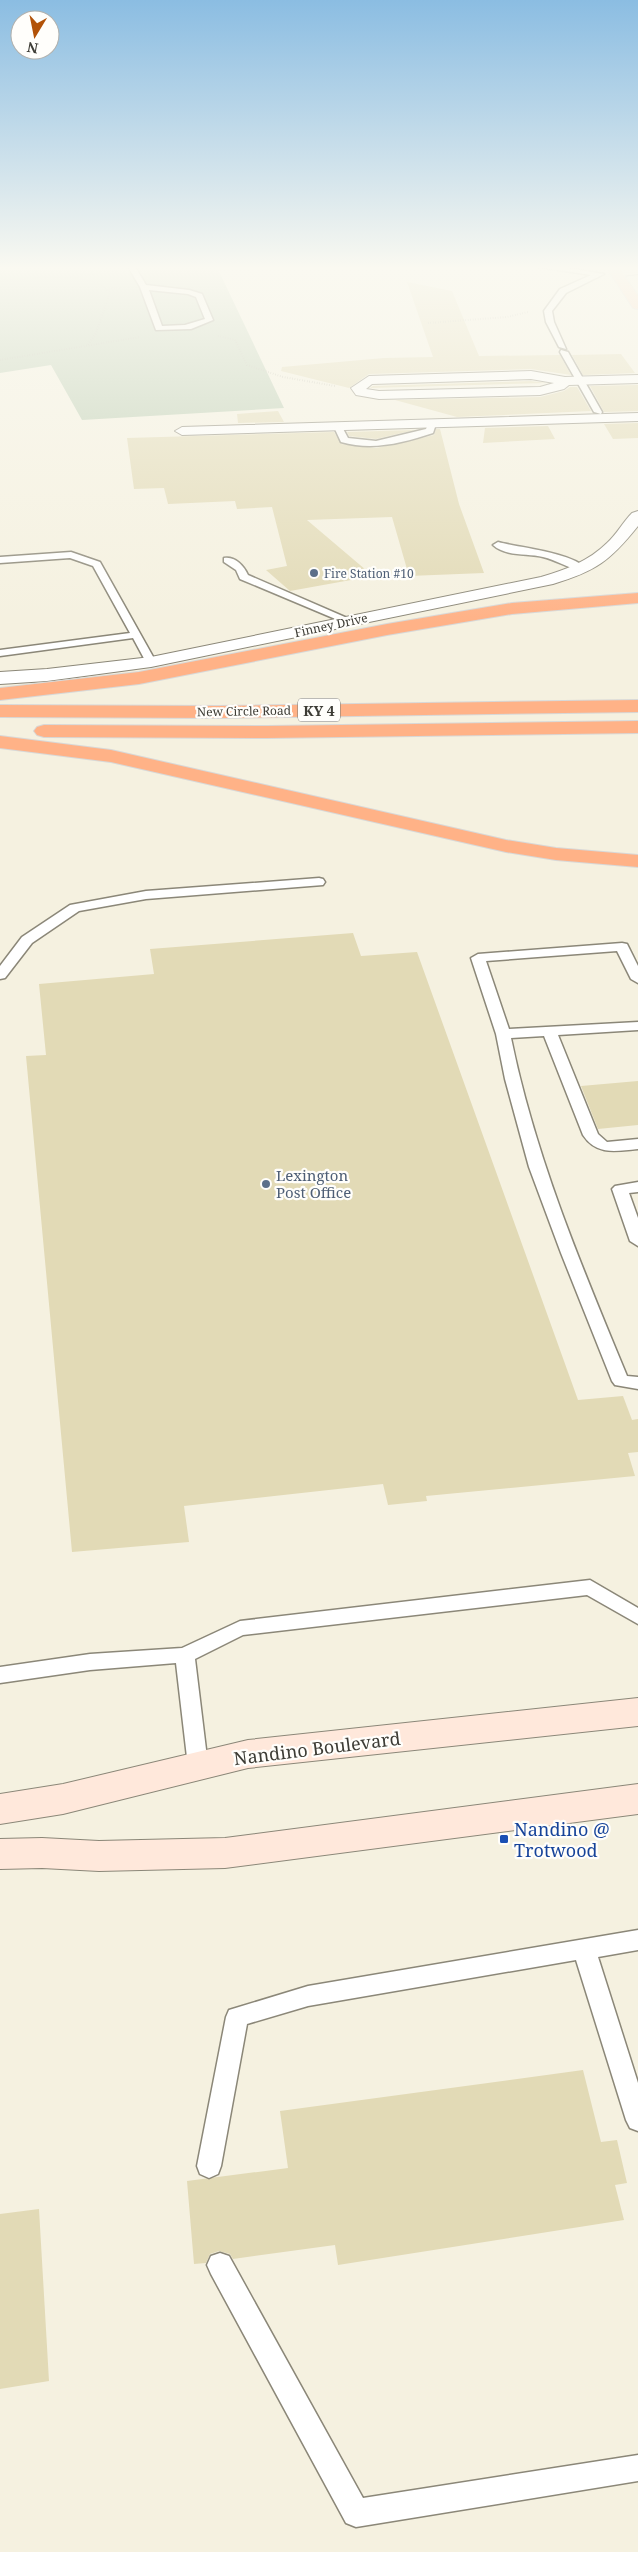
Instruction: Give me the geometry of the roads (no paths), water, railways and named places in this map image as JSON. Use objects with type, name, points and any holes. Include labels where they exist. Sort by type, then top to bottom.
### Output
[{"type":"highway","points":[[0,694],[141,678],[471,613],[566,602],[638,598]]},
{"type":"highway","name":"New Circle Road","points":[[0,711],[210,712],[638,706]]},
{"type":"highway","name":"New Circle Road","points":[[0,731],[267,732],[638,727]]},
{"type":"highway","points":[[0,742],[61,748],[111,756],[506,846],[556,854],[638,861]]},
{"type":"street","points":[[358,388],[363,384]]},
{"type":"street","points":[[182,431],[638,418]]},
{"type":"street","name":"Finney Drive","points":[[0,678],[47,675],[151,662],[537,582],[580,568],[602,557],[614,546],[638,516]]},
{"type":"street","name":"Nandino Boulevard","points":[[0,1809],[63,1799],[248,1754],[638,1713]]},
{"type":"street","points":[[0,1854],[42,1853],[99,1856],[225,1853],[638,1799]]},
{"type":"lane","points":[[582,384],[598,412]]},
{"type":"lane","points":[[498,545],[508,549],[545,554],[580,568]]},
{"type":"lane","points":[[0,560],[71,555],[97,564],[151,662]]},
{"type":"lane","points":[[226,560],[240,568],[244,577],[349,621]]},
{"type":"lane","points":[[0,654],[135,635]]},
{"type":"lane","points":[[0,975],[27,940],[75,908],[146,895],[319,882]]},
{"type":"lane","points":[[638,978],[622,947],[478,958],[503,1034],[510,1080],[546,1197],[621,1381],[638,1382]]},
{"type":"lane","points":[[503,1034],[638,1026]]},
{"type":"lane","points":[[549,1031],[584,1122],[596,1142],[607,1146],[638,1144]]},
{"type":"lane","points":[[638,1187],[620,1189],[638,1240]]},
{"type":"lane","points":[[0,1675],[90,1662],[184,1655],[240,1628],[590,1587],[638,1617]]},
{"type":"lane","points":[[184,1655],[198,1766]]},
{"type":"lane","points":[[209,2166],[237,2017],[308,1996],[638,1940]]},
{"type":"lane","points":[[584,1949],[638,2120]]},
{"type":"lane","points":[[220,2265],[356,2513],[638,2468]]},
{"type":"place","name":"Fire Station #10","points":[[314,573]]},
{"type":"place","name":"Lexington Post Office","points":[[266,1184]]},
{"type":"place","name":"Nandino @ Trotwood","points":[[504,1839]]}]
